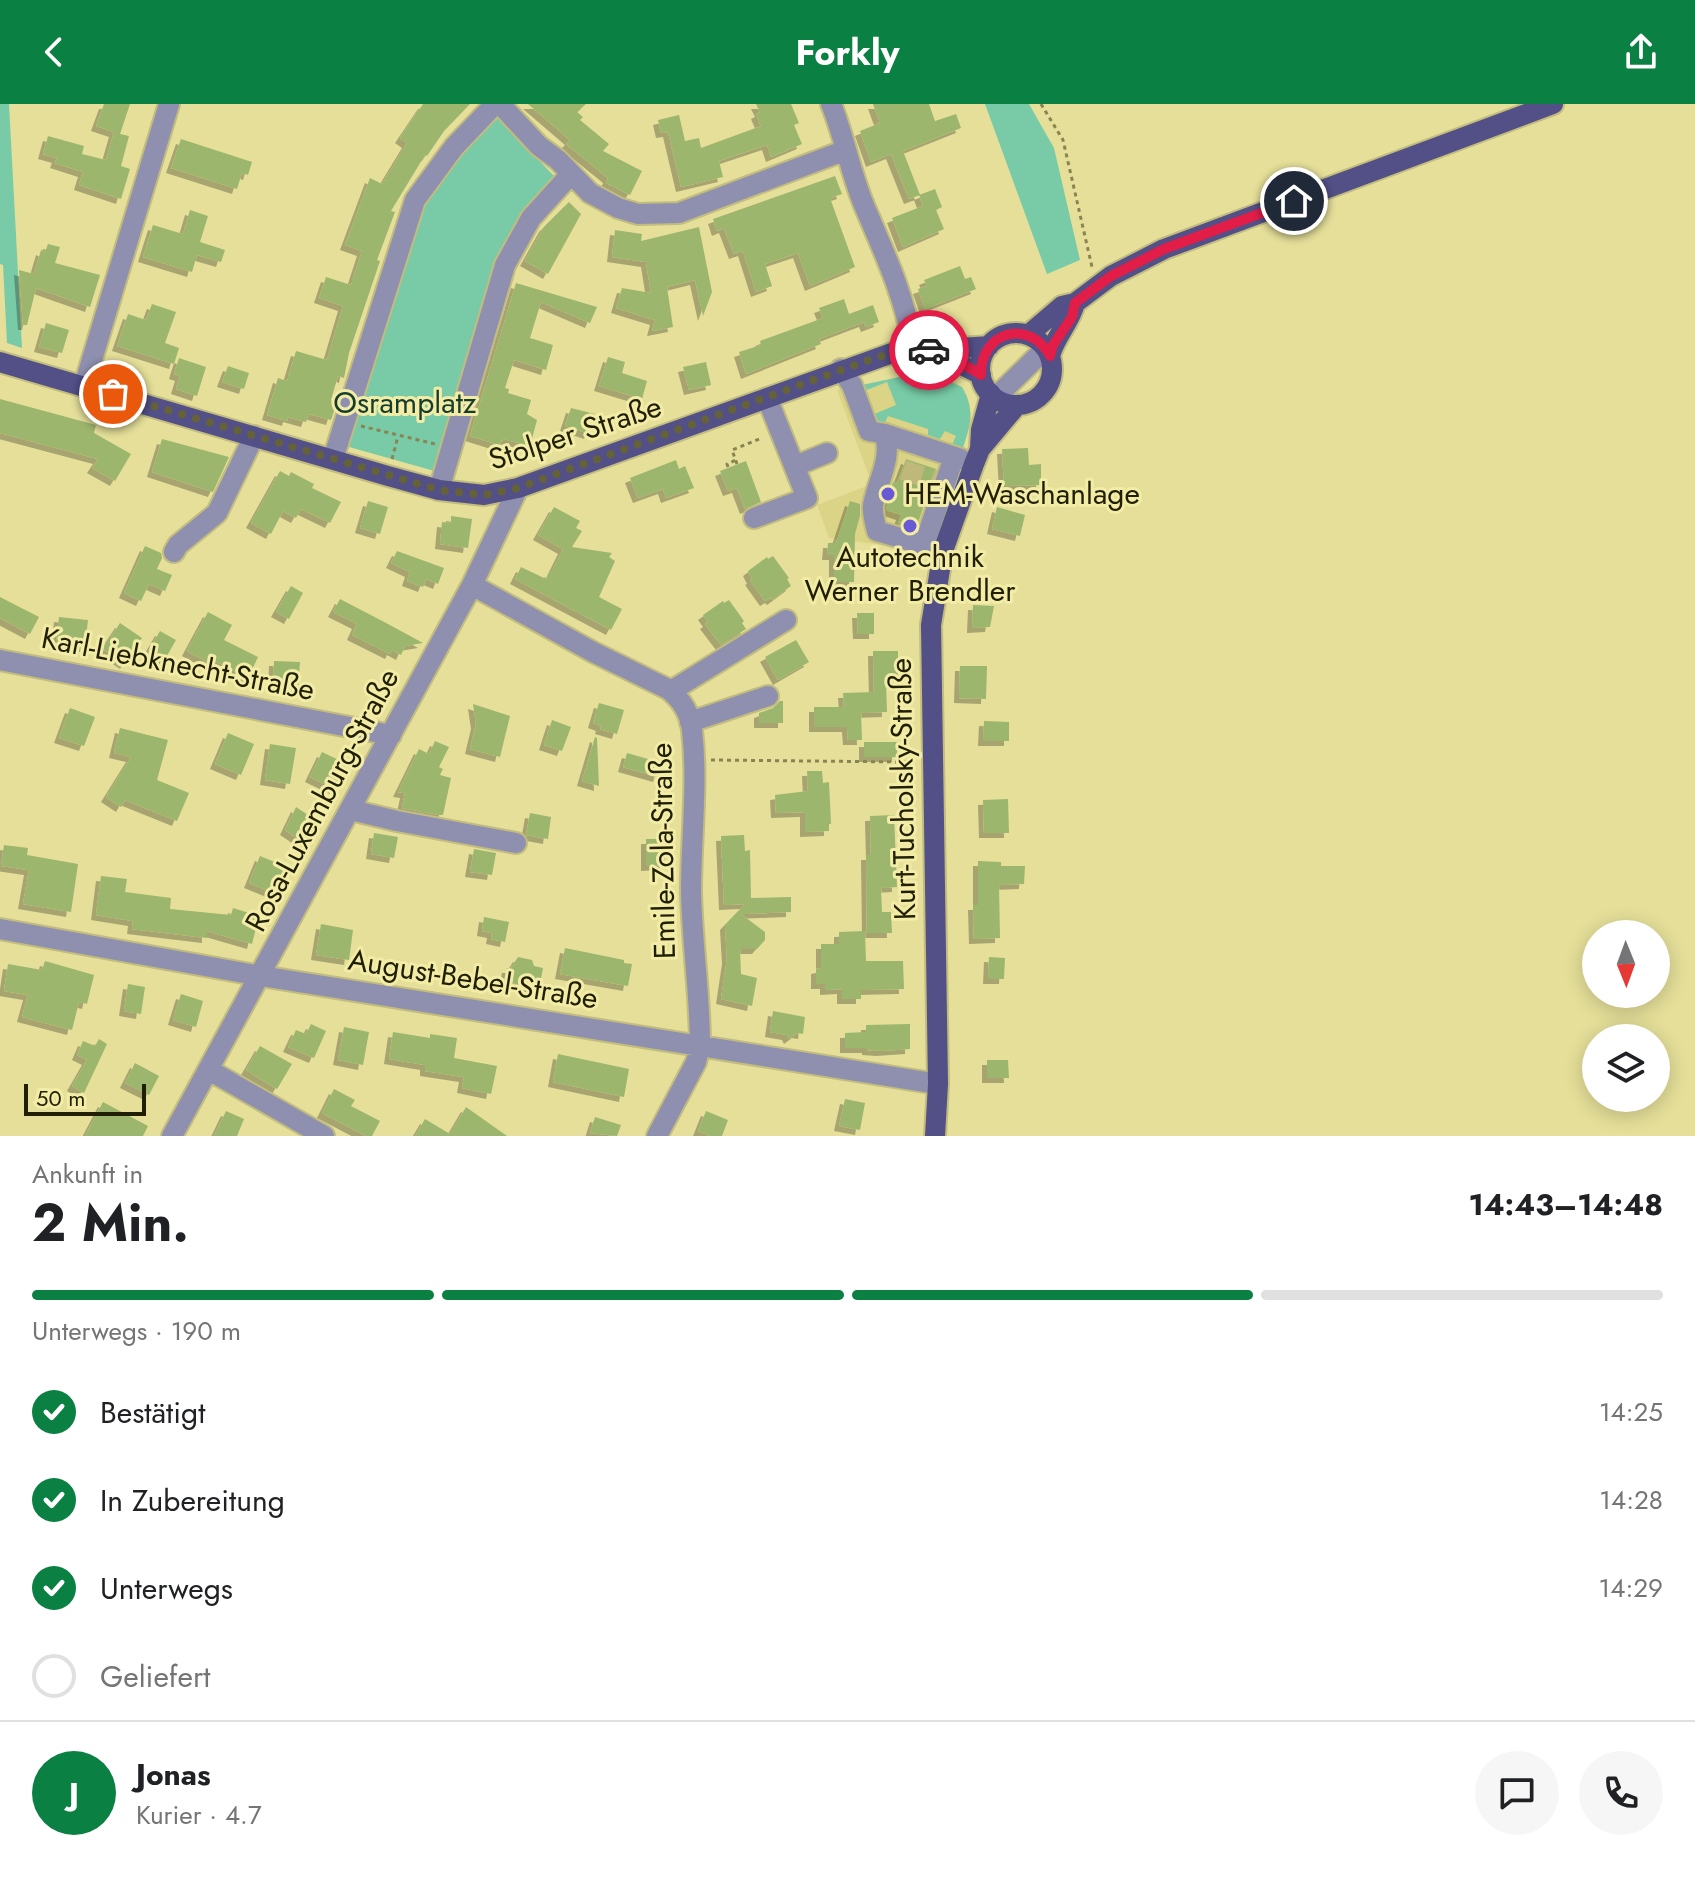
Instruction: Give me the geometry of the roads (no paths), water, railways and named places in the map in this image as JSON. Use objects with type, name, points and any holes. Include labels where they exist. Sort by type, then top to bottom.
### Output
[{"type":"main road","points":[[1075,303],[1072,317],[1048,352],[1028,335],[1062,306],[1075,303],[1111,276],[1164,249],[1553,104]]},
{"type":"main road","name":"Stolper Straße","points":[[0,362],[388,476],[439,490],[484,495],[518,488],[892,353],[989,346],[1000,337],[1014,333],[1028,335]]},
{"type":"main road","points":[[989,346],[983,355],[981,375],[993,396],[1017,405]]},
{"type":"main road","name":"Stolper Straße","points":[[935,351],[945,359],[981,375]]},
{"type":"main road","name":"Kurt-Tucholsky-Straße","points":[[935,1136],[938,1084],[931,625],[943,551],[980,449],[1017,405],[1030,402],[1042,394],[1049,383],[1052,369],[1048,352]]},
{"type":"main road","name":"Kurt-Tucholsky-Straße","points":[[980,449],[981,430],[993,396]]},
{"type":"street","points":[[84,386],[169,104]]},
{"type":"street","points":[[333,459],[415,200],[454,147],[498,104],[590,193],[618,208],[638,214],[668,215],[846,150]]},
{"type":"street","points":[[831,104],[902,304],[913,350]]},
{"type":"street","points":[[439,490],[505,265],[531,218],[570,175]]},
{"type":"street","points":[[993,396],[1048,352]]},
{"type":"street","points":[[841,369],[852,385],[869,431],[890,453],[950,470],[924,545],[877,531],[872,508],[890,453]]},
{"type":"street","points":[[754,518],[807,498],[767,398]]},
{"type":"street","points":[[174,552],[178,545],[217,513],[254,436]]},
{"type":"street","points":[[795,466],[827,453]]},
{"type":"street","name":"Rosa-Luxemburg-Straße","points":[[172,1136],[472,585],[518,488]]},
{"type":"street","points":[[472,585],[671,691],[786,620]]},
{"type":"street","name":"Karl-Liebknecht-Straße","points":[[0,660],[391,735]]},
{"type":"street","name":"Emile-Zola-Straße","points":[[657,1136],[696,1062],[700,1045],[691,896],[690,722],[684,706],[671,691]]},
{"type":"street","points":[[690,722],[768,696]]},
{"type":"street","points":[[351,810],[516,843]]},
{"type":"street","name":"August-Bebel-Straße","points":[[0,929],[261,976],[938,1084]]},
{"type":"street","points":[[209,1070],[324,1136]]},
{"type":"tunnel","points":[[903,470],[940,482]]},
{"type":"place","name":"HEM-Waschanlage","points":[[888,494]]},
{"type":"place","name":"Autotechnik Werner Brendler","points":[[910,526]]},
{"type":"park label","name":"Osramplatz","points":[[405,403]]}]
